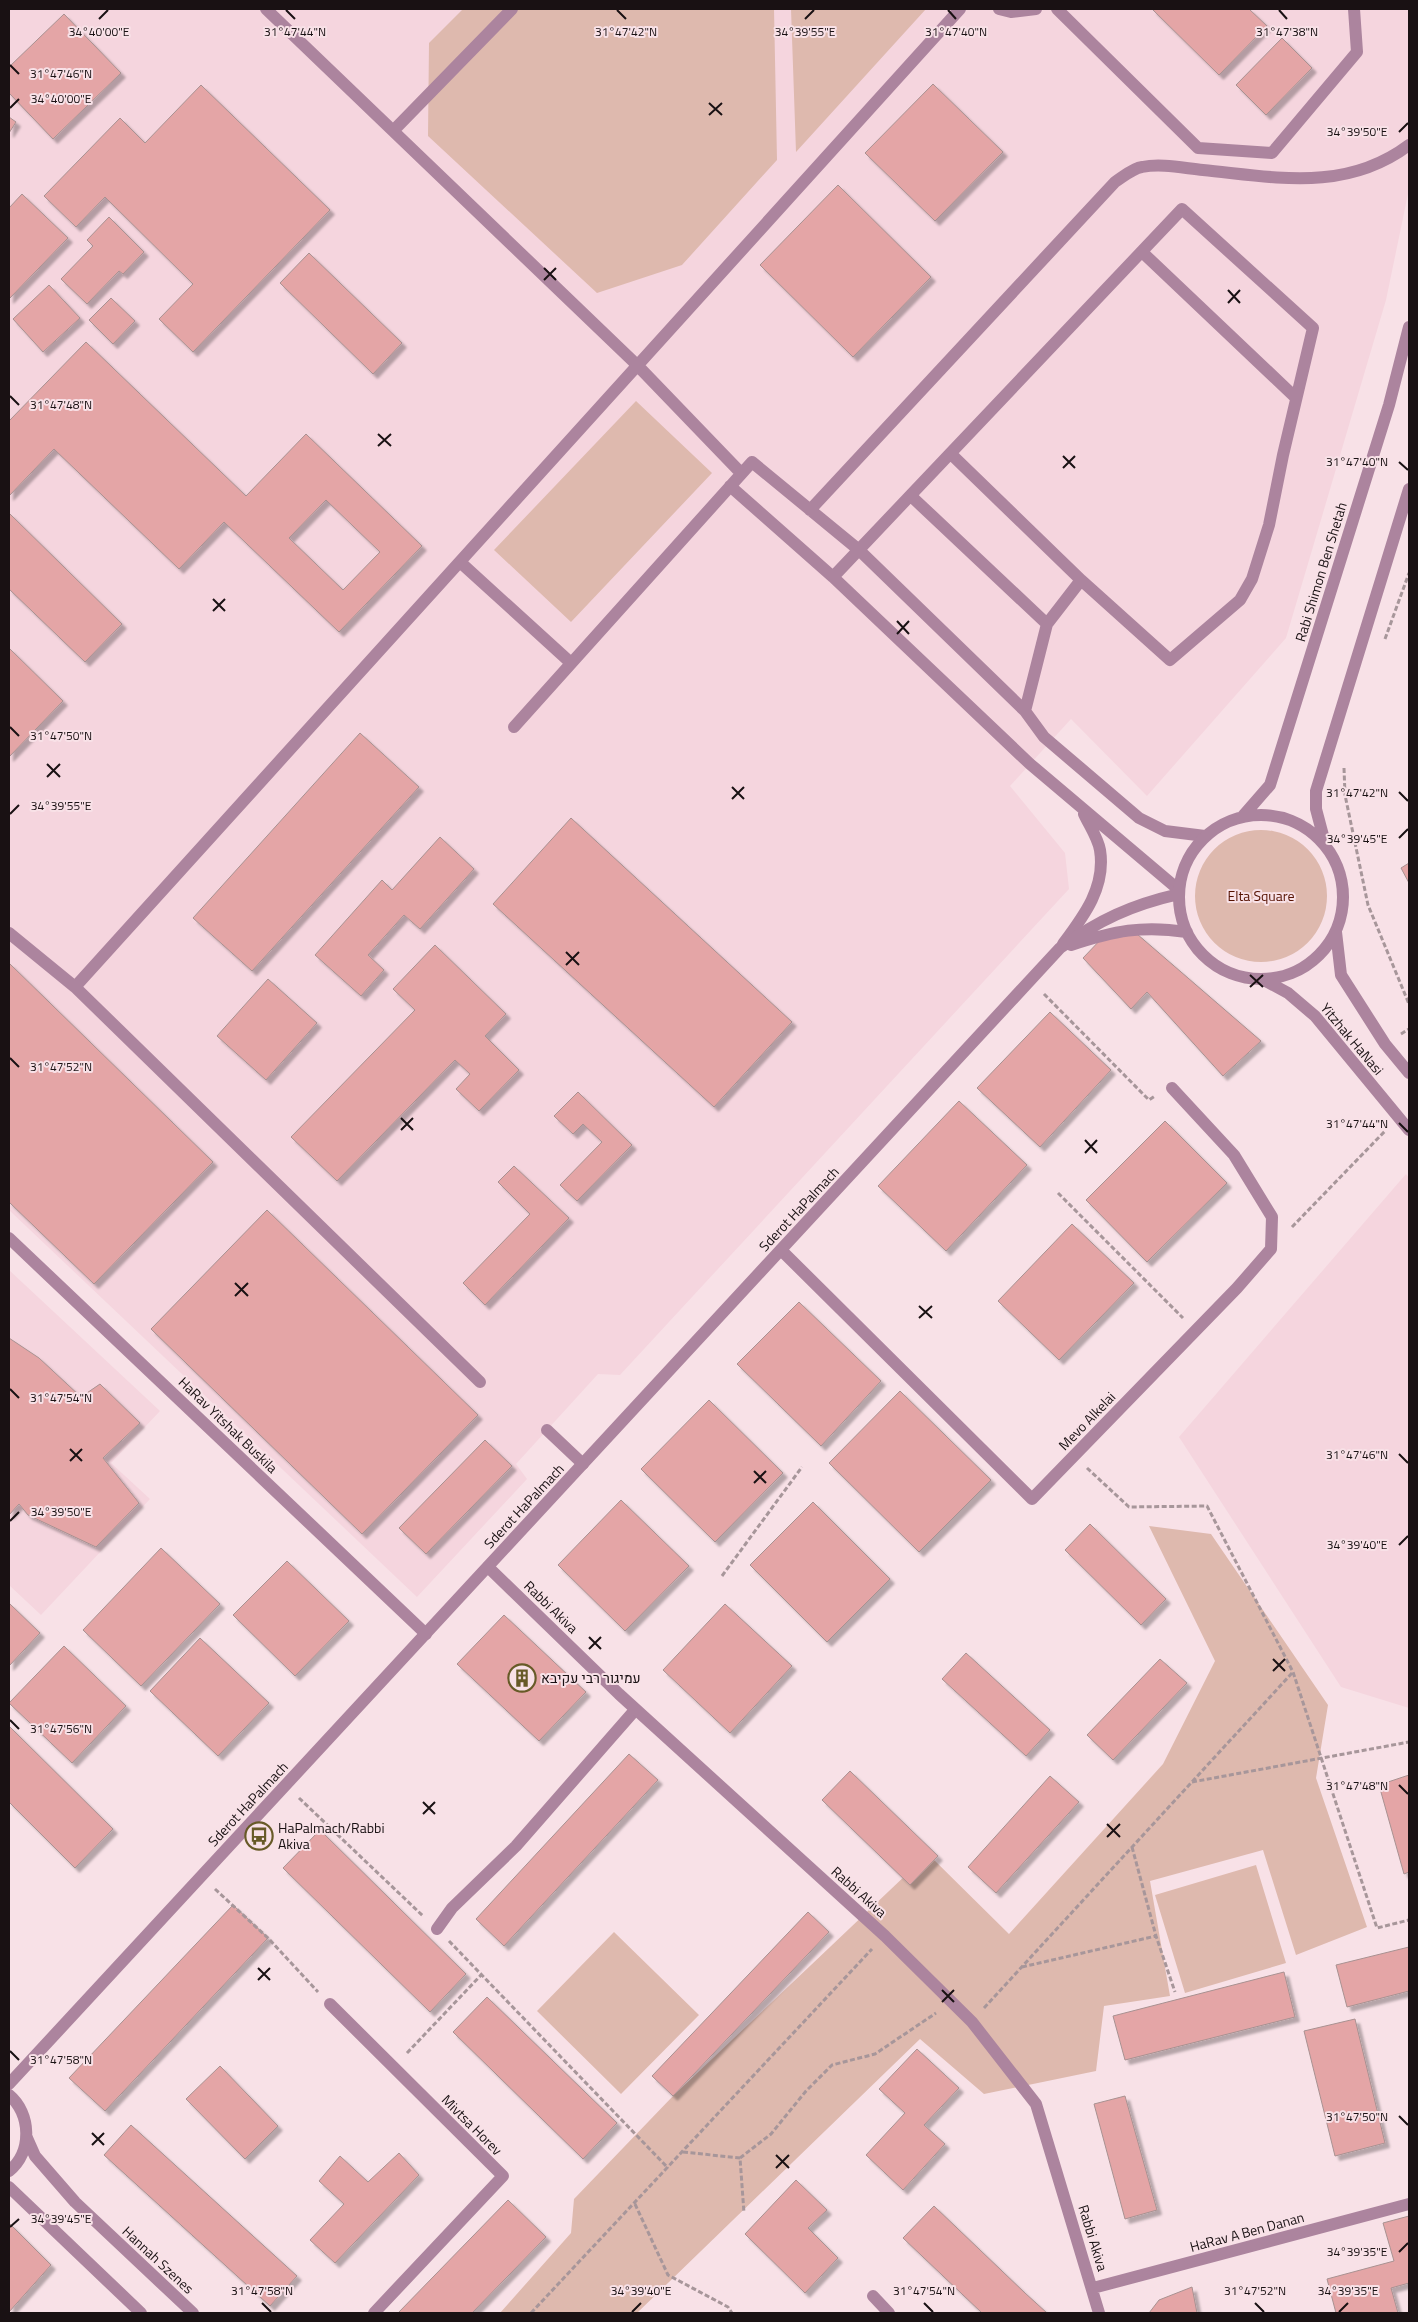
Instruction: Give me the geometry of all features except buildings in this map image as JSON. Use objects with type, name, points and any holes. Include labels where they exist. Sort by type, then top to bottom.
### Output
[{"type":"street","points":[[266,9],[637,365],[741,473]]},
{"type":"street","points":[[394,130],[512,9]]},
{"type":"street","points":[[75,987],[960,9]]},
{"type":"street","points":[[999,9],[1011,12],[1036,9]]},
{"type":"street","points":[[1057,9],[1198,148],[1272,153],[1357,52],[1354,9]]},
{"type":"street","points":[[810,510],[1115,182],[1140,167],[1164,165],[1292,180],[1342,175],[1364,169],[1409,145]]},
{"type":"street","points":[[833,578],[1182,209],[1313,328],[1269,525],[1252,579],[1240,600],[1170,660],[1081,580],[951,454]]},
{"type":"street","points":[[1142,252],[1296,398]]},
{"type":"street","name":"Rabi Shimon Ben Shetah","points":[[1243,816],[1270,785],[1386,414],[1409,327]]},
{"type":"street","points":[[514,727],[752,462],[859,550],[1025,711],[1044,737],[1139,818],[1165,832],[1205,836]]},
{"type":"street","points":[[730,486],[833,578],[1030,764],[1179,892]]},
{"type":"street","points":[[1325,846],[1316,809],[1316,791],[1409,489]]},
{"type":"street","points":[[911,496],[1047,624]]},
{"type":"street","points":[[460,562],[571,663]]},
{"type":"street","points":[[1025,711],[1047,624],[1081,580]]},
{"type":"street","points":[[1060,948],[1087,912],[1102,875],[1100,848],[1082,810]]},
{"type":"street","points":[[1261,814],[1288,819],[1305,827],[1325,846],[1335,861],[1343,888],[1343,906],[1336,932],[1320,955],[1306,966],[1289,975],[1262,979],[1243,977],[1218,966],[1196,948],[1180,914],[1179,892],[1187,860],[1205,836],[1222,824],[1243,816],[1261,814]]},
{"type":"street","name":"Sderot HaPalmach","points":[[9,2084],[1060,948],[1086,929],[1109,916],[1151,900],[1179,892]]},
{"type":"street","points":[[1060,948],[1109,932],[1142,928],[1165,928],[1187,932]]},
{"type":"street","name":"Yitzhak HaNasi","points":[[1336,932],[1341,975],[1385,1044],[1409,1073]]},
{"type":"street","points":[[9,933],[75,987],[480,1382]]},
{"type":"street","name":"Yitzhak HaNasi","points":[[1262,979],[1288,993],[1316,1016],[1409,1130]]},
{"type":"street","points":[[1172,1088],[1238,1163],[1272,1217],[1270,1249]]},
{"type":"street","name":"HaRav Yitshak Buskila","points":[[9,1238],[426,1634]]},
{"type":"street","name":"Mevo Alkelai","points":[[781,1250],[1032,1499],[1237,1288],[1270,1249]]},
{"type":"street","points":[[547,1430],[583,1464]]},
{"type":"street","name":"Rabbi Akiva","points":[[488,1567],[635,1710],[885,1936],[972,2022],[1036,2104],[1099,2313]]},
{"type":"street","points":[[437,1929],[452,1908],[516,1846],[635,1710]]},
{"type":"street","name":"Mivtsa Horev","points":[[330,2004],[503,2176],[374,2313]]},
{"type":"street","name":"Hannah Szenes","points":[[9,2095],[21,2109],[27,2138],[35,2156],[74,2202],[193,2313]]},
{"type":"street","points":[[9,2171],[22,2154],[27,2138]]},
{"type":"street","points":[[9,2187],[141,2313]]},
{"type":"street","name":"HaRav A Ben Danan","points":[[1093,2288],[1409,2204]]},
{"type":"street","points":[[873,2296],[889,2313]]},
{"type":"path","points":[[1384,641],[1409,573]]},
{"type":"path","points":[[1344,761],[1345,795],[1368,905],[1409,1004]]},
{"type":"path","points":[[1031,981],[1149,1100]]},
{"type":"path","points":[[1270,1249],[1398,1117]]},
{"type":"path","points":[[1058,1193],[1196,1330]]},
{"type":"path","points":[[1073,1456],[1129,1507],[1207,1506],[1293,1672],[1377,1928],[1409,1920]]},
{"type":"path","points":[[722,1576],[802,1467]]},
{"type":"path","points":[[972,2022],[1293,1672]]},
{"type":"path","points":[[1191,1782],[1409,1742]]},
{"type":"path","points":[[286,1785],[482,1974],[668,2168]]},
{"type":"path","points":[[1132,1847],[1156,1936],[1175,1992]]},
{"type":"path","points":[[201,1877],[268,1938],[330,2004]]},
{"type":"path","points":[[531,2313],[885,1936]]},
{"type":"path","points":[[1021,1967],[1156,1936]]},
{"type":"path","points":[[393,2067],[482,1974]]},
{"type":"path","points":[[683,2152],[740,2158],[770,2134],[806,2091],[832,2065],[875,2054],[951,2003]]},
{"type":"path","points":[[740,2158],[744,2213]]},
{"type":"path","points":[[634,2203],[668,2275],[728,2307],[732,2313]]},
{"type":"shaded area","points":[[9,9],[1409,9],[1409,189],[1386,300],[1286,638],[1147,796],[1071,719],[1010,786],[1065,853],[1069,889],[620,1375],[598,1374],[516,1464],[527,1479],[417,1597],[9,1210]]},
{"type":"shaded area","points":[[1406,1174],[1409,1178],[1409,1708],[1341,1687],[1179,1437]]},
{"type":"shaded area","points":[[9,1270],[160,1411],[111,1463],[150,1499],[41,1615],[9,1585]]},
{"type":"green space","points":[[463,9],[774,9],[777,160],[682,265],[597,293],[428,136],[429,43]]},
{"type":"green space","points":[[791,9],[926,9],[796,152]]},
{"type":"green space","points":[[636,401],[712,473],[571,622],[494,550]]},
{"type":"green space","name":"Elta Square","points":[[1261,830],[1274,831],[1286,835],[1308,849],[1322,871],[1326,883],[1326,909],[1322,921],[1308,943],[1286,957],[1274,961],[1261,962],[1248,961],[1236,957],[1214,943],[1200,921],[1196,909],[1195,896],[1196,883],[1200,871],[1214,849],[1236,835],[1248,831]]},
{"type":"green space","points":[[1149,1526],[1211,1534],[1328,1705],[1316,1778],[1367,1927],[1296,1955],[1263,1850],[1150,1881],[1170,1996],[1104,2006],[1096,2071],[984,2094],[920,2039],[637,2313],[500,2313],[571,2233],[574,2199],[673,2096],[928,1854],[1009,1934],[1163,1764],[1215,1661]]},
{"type":"green space","points":[[1256,1865],[1286,1963],[1185,1993],[1155,1895]]},
{"type":"green space","points":[[614,1932],[699,2015],[621,2094],[537,2011]]},
{"type":"place","name":"עמיגור רבי עקיבא","points":[[522,1678]]},
{"type":"place","name":"HaPalmach/Rabbi Akiva","points":[[259,1836]]}]
